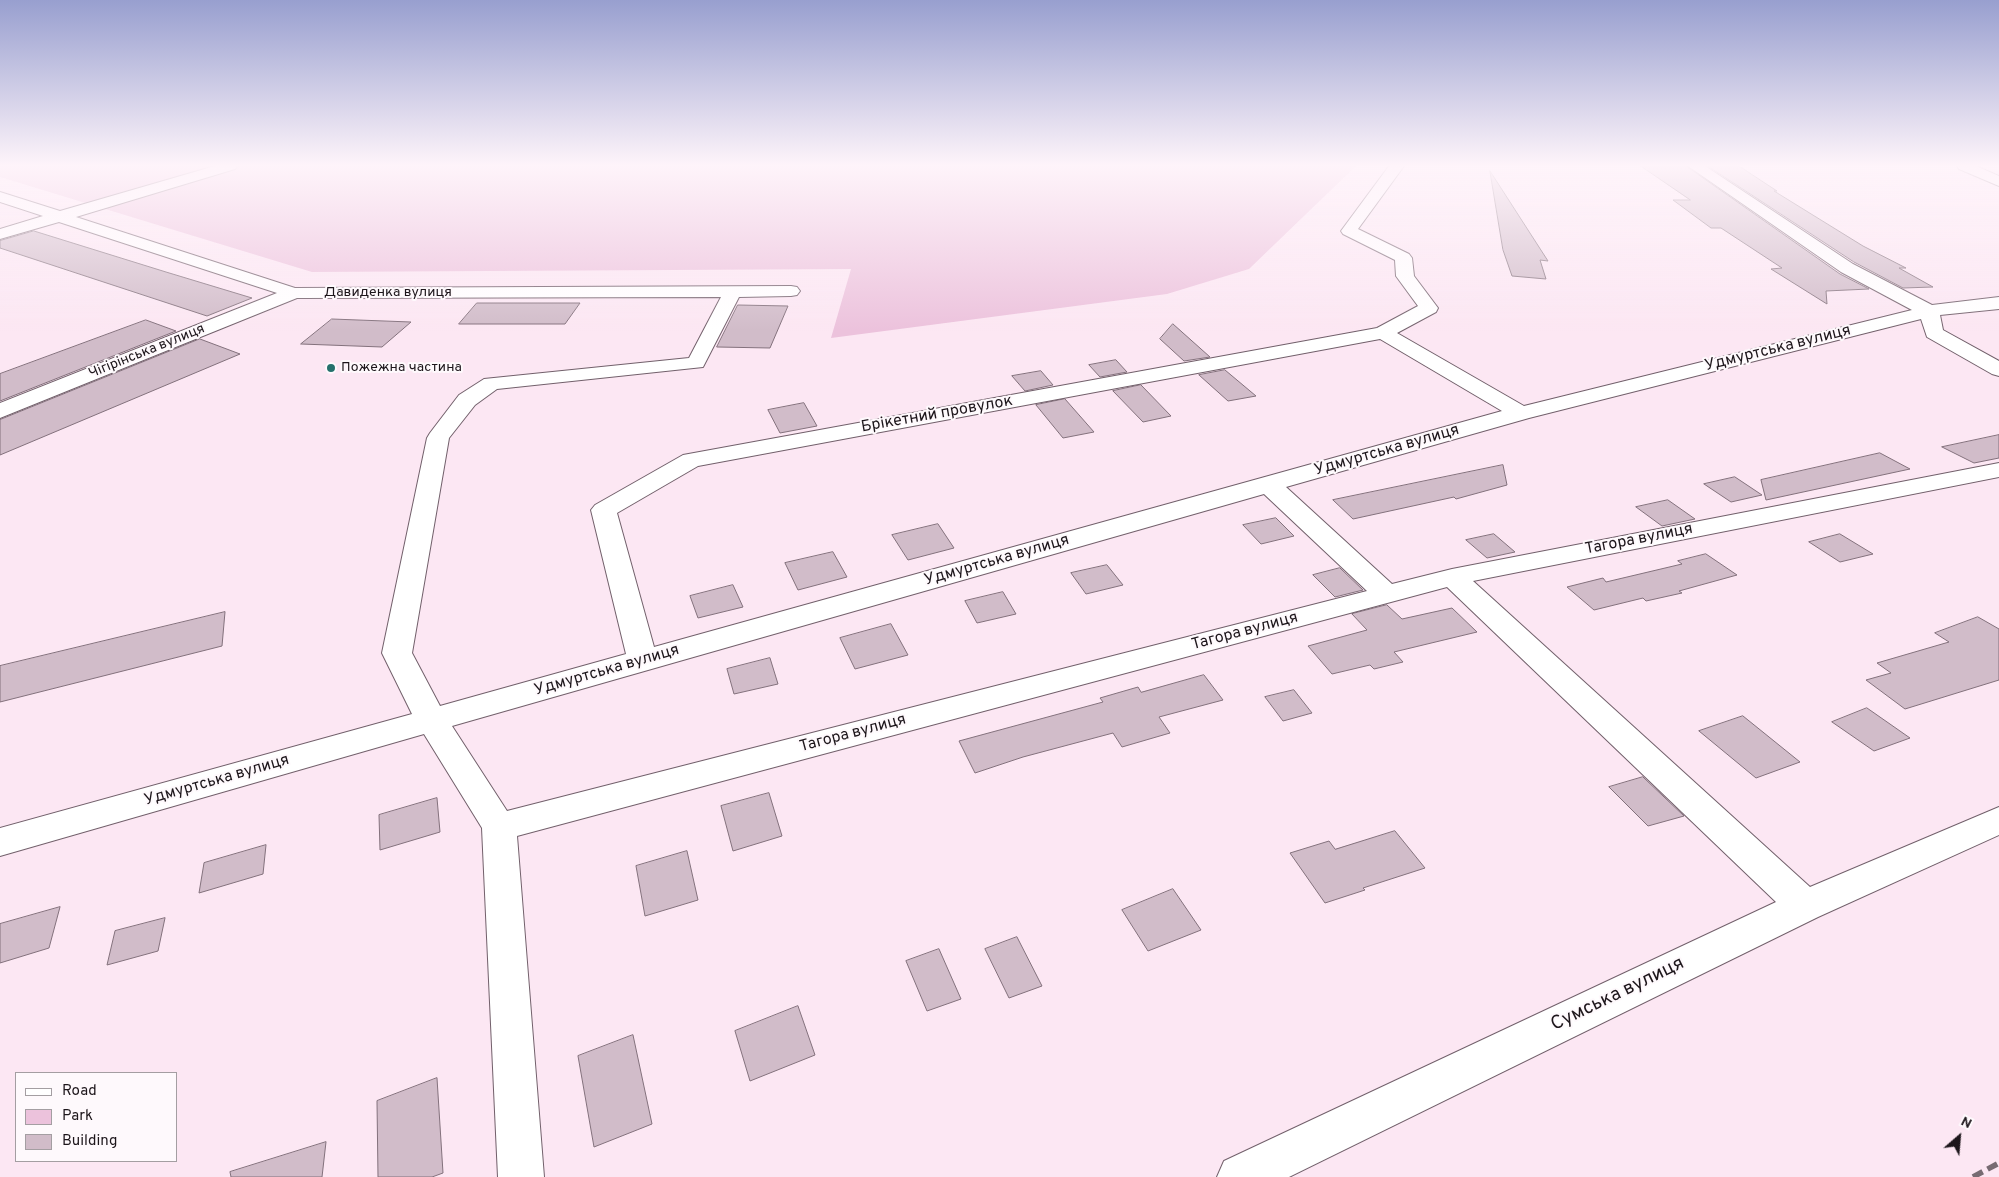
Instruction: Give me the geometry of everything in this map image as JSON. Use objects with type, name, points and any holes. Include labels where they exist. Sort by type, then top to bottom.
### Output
[{"type":"street","points":[[0,234],[45,221]]},
{"type":"street","name":"Давиденка вулиця","points":[[77,221],[294,293],[791,291]]},
{"type":"street","name":"Брiкетний провулок","points":[[643,661],[604,510],[690,460],[1383,333],[1428,308],[1406,276],[1403,258],[1349,231],[1356,221]]},
{"type":"street","points":[[1777,221],[1847,268],[1929,311],[1934,333],[1999,370]]},
{"type":"street","points":[[521,1177],[499,827],[432,721],[397,653],[438,438],[467,400],[491,383],[696,363],[733,291]]},
{"type":"street","name":"Чiгiрiнська вулиця","points":[[0,411],[294,293]]},
{"type":"street","name":"Удмуртська вулиця","points":[[0,842],[1520,413],[1929,311],[1999,303]]},
{"type":"street","points":[[1383,333],[1520,413]]},
{"type":"street","name":"Тагора вулиця","points":[[499,827],[1452,577],[1999,470]]},
{"type":"street","points":[[1268,484],[1387,594]]},
{"type":"street","points":[[1452,577],[1805,906]]},
{"type":"street","name":"Сумська вулиця","points":[[1240,1177],[1805,906],[1999,820]]},
{"type":"green space","points":[[144,221],[1299,221],[1249,269],[1167,294],[831,338],[851,269],[312,272]]},
{"type":"building","points":[[1498,221],[1522,221],[1548,261],[1540,260],[1546,279],[1512,276],[1503,250]]},
{"type":"building","points":[[1701,221],[1764,221],[1840,274],[1869,289],[1826,291],[1827,304],[1771,269],[1782,268],[1721,228],[1711,228]]},
{"type":"building","points":[[1792,221],[1822,221],[1863,246],[1906,268],[1899,268],[1933,287],[1903,288],[1854,262]]},
{"type":"building","points":[[34,231],[252,298],[207,316],[0,248],[0,241]]},
{"type":"building","points":[[477,303],[580,303],[565,324],[459,324]]},
{"type":"building","points":[[738,305],[788,306],[770,348],[717,347]]},
{"type":"building","points":[[332,319],[411,322],[382,347],[301,344]]},
{"type":"building","points":[[146,320],[176,331],[0,401],[0,374]]},
{"type":"building","points":[[1173,324],[1210,357],[1184,361],[1160,339]]},
{"type":"building","points":[[200,339],[240,354],[0,455],[0,420]]},
{"type":"building","points":[[1116,360],[1127,372],[1100,377],[1089,365]]},
{"type":"building","points":[[1225,370],[1256,396],[1228,401],[1199,375]]},
{"type":"building","points":[[1041,371],[1053,385],[1025,391],[1012,376]]},
{"type":"building","points":[[1141,385],[1171,416],[1143,422],[1113,391]]},
{"type":"building","points":[[1065,399],[1094,432],[1063,438],[1036,405]]},
{"type":"building","points":[[804,403],[817,426],[780,433],[768,410]]},
{"type":"building","points":[[1999,435],[1999,458],[1974,463],[1942,447]]},
{"type":"building","points":[[1880,453],[1910,469],[1766,500],[1761,480]]},
{"type":"building","points":[[1503,465],[1507,485],[1456,499],[1454,497],[1353,519],[1333,500]]},
{"type":"building","points":[[1735,477],[1762,495],[1731,502],[1704,484]]},
{"type":"building","points":[[1668,500],[1695,519],[1662,526],[1636,507]]},
{"type":"building","points":[[1276,518],[1294,536],[1261,544],[1243,525]]},
{"type":"building","points":[[938,524],[954,548],[908,560],[892,535]]},
{"type":"building","points":[[1494,534],[1515,552],[1487,558],[1466,540]]},
{"type":"building","points":[[1840,534],[1873,554],[1840,562],[1809,542]]},
{"type":"building","points":[[833,552],[847,577],[798,590],[785,563]]},
{"type":"building","points":[[1706,554],[1737,575],[1679,591],[1682,593],[1646,601],[1643,598],[1594,610],[1567,587],[1603,578],[1606,582],[1682,564],[1678,561]]},
{"type":"building","points":[[1107,565],[1123,585],[1086,594],[1071,573]]},
{"type":"building","points":[[1340,568],[1363,590],[1335,597],[1313,575]]},
{"type":"building","points":[[733,585],[743,607],[698,618],[690,596]]},
{"type":"building","points":[[1003,592],[1016,614],[977,623],[965,601]]},
{"type":"building","points":[[1387,605],[1402,619],[1452,608],[1477,632],[1394,652],[1403,662],[1374,669],[1370,665],[1332,674],[1308,646],[1367,630],[1352,614]]},
{"type":"building","points":[[225,612],[222,646],[0,702],[0,666]]},
{"type":"building","points":[[1978,617],[1999,629],[1999,680],[1905,709],[1866,680],[1891,673],[1877,663],[1949,642],[1935,633]]},
{"type":"building","points":[[891,624],[908,655],[855,669],[840,638]]},
{"type":"building","points":[[770,658],[778,684],[734,694],[727,669]]},
{"type":"building","points":[[1204,675],[1223,700],[1159,717],[1170,733],[1122,747],[1113,733],[1023,757],[975,773],[959,741],[1103,702],[1100,698],[1138,687],[1141,692]]},
{"type":"building","points":[[1294,690],[1312,713],[1283,721],[1265,697]]},
{"type":"building","points":[[1867,708],[1910,738],[1874,751],[1832,722]]},
{"type":"building","points":[[1743,716],[1800,762],[1756,778],[1699,731]]},
{"type":"building","points":[[1643,777],[1684,816],[1648,826],[1609,787]]},
{"type":"building","points":[[769,793],[782,836],[733,851],[721,806]]},
{"type":"building","points":[[437,798],[440,832],[380,850],[379,815]]},
{"type":"building","points":[[1395,831],[1425,868],[1363,888],[1365,890],[1325,903],[1290,853],[1329,841],[1335,849]]},
{"type":"building","points":[[266,845],[263,874],[199,893],[204,863]]},
{"type":"building","points":[[687,851],[698,900],[645,916],[636,866]]},
{"type":"building","points":[[1173,889],[1201,930],[1148,951],[1122,910]]},
{"type":"building","points":[[60,907],[49,948],[0,963],[0,924]]},
{"type":"building","points":[[165,918],[158,951],[107,965],[115,931]]},
{"type":"building","points":[[1017,937],[1042,986],[1009,998],[985,949]]},
{"type":"building","points":[[939,949],[961,999],[927,1011],[906,961]]},
{"type":"building","points":[[798,1006],[815,1055],[750,1081],[735,1031]]},
{"type":"building","points":[[633,1035],[652,1124],[594,1147],[578,1056]]},
{"type":"building","points":[[437,1078],[443,1173],[432,1177],[378,1177],[377,1101]]},
{"type":"building","points":[[326,1142],[322,1177],[231,1177],[230,1172]]},
{"type":"railway","points":[[1973,1177],[1999,1163]]},
{"type":"place","name":"Пожежна частина","points":[[331,368]]}]
